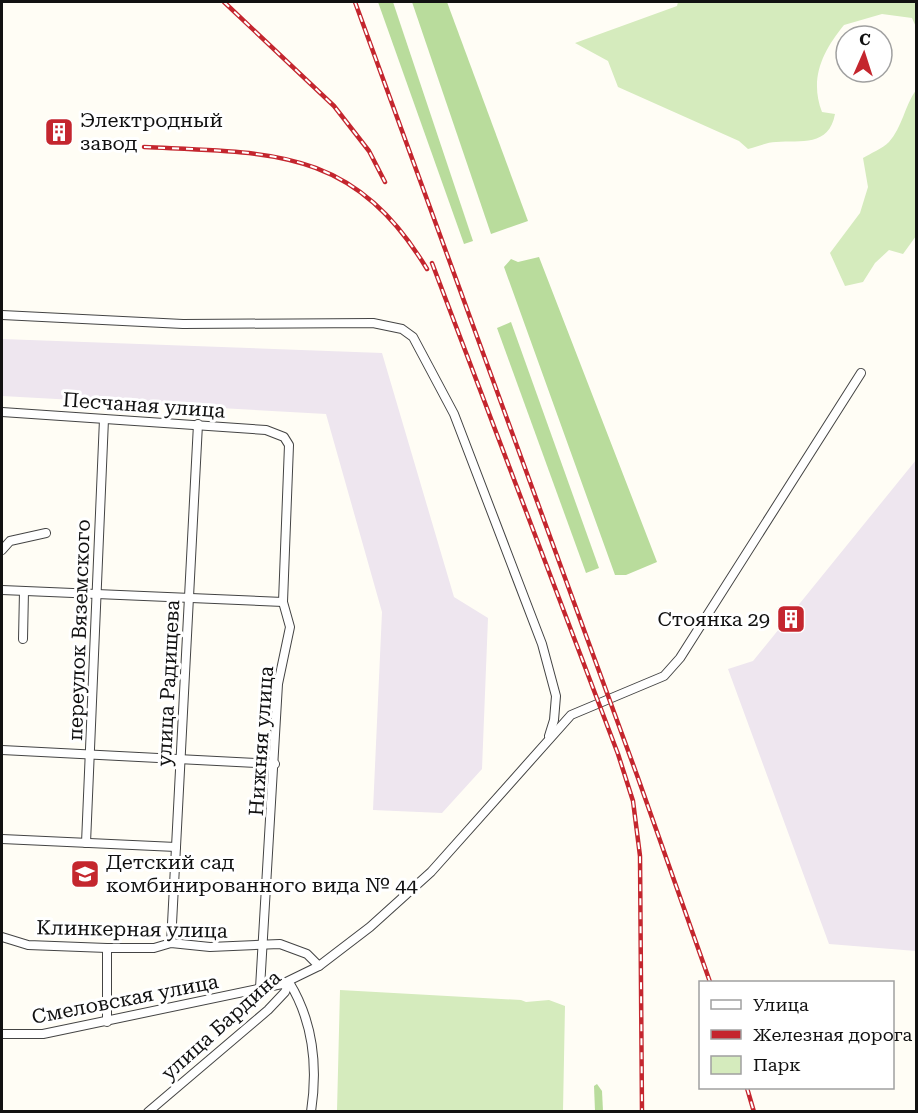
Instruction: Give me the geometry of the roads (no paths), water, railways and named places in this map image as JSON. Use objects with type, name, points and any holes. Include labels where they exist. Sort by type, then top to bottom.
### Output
[{"type":"street","points":[[2,315],[183,324],[373,323],[402,329],[413,337],[454,414],[542,644],[556,696],[554,720],[548,740]]},
{"type":"street","name":"улица Бардина","points":[[148,1112],[267,1010],[285,992],[289,982],[320,966],[370,927],[431,872],[571,715],[664,676],[680,658],[861,373]]},
{"type":"street","name":"Песчаная улица","points":[[2,412],[266,430],[284,437]]},
{"type":"street","name":"переулок Вяземского","points":[[86,843],[104,419]]},
{"type":"street","name":"улица Радищева","points":[[171,943],[198,424]]},
{"type":"street","name":"Нижняя улица","points":[[260,988],[278,684],[290,627],[283,602],[291,453],[284,437]]},
{"type":"street","points":[[2,550],[10,541],[46,533]]},
{"type":"street","points":[[2,590],[283,602]]},
{"type":"street","points":[[23,639],[24,591]]},
{"type":"street","points":[[2,750],[274,764]]},
{"type":"street","points":[[2,839],[176,847]]},
{"type":"street","name":"Клинкерная улица","points":[[2,937],[28,945],[107,948],[154,948],[171,943],[210,948],[250,947],[263,943],[294,948],[307,954],[320,966]]},
{"type":"street","points":[[106,1022],[107,948]]},
{"type":"street","points":[[289,982],[302,1004],[310,1033],[314,1077],[311,1112]]},
{"type":"street","name":"Смеловская улица","points":[[2,1034],[43,1034],[289,982]]},
{"type":"railway","points":[[224,2],[334,106],[369,151],[385,182]]},
{"type":"railway","points":[[355,2],[710,981]]},
{"type":"railway","points":[[144,147],[232,151],[270,156],[306,164],[339,178],[370,199],[399,229],[427,269]]},
{"type":"railway","points":[[432,263],[618,754],[633,801],[640,856],[642,1112]]},
{"type":"railway","points":[[747,1089],[754,1112]]},
{"type":"place","name":"Электродный завод","points":[[59,132]]},
{"type":"place","name":"Стоянка 29","points":[[791,619]]},
{"type":"place","name":"Детский сад комбинированного вида № 44","points":[[85,874]]}]
